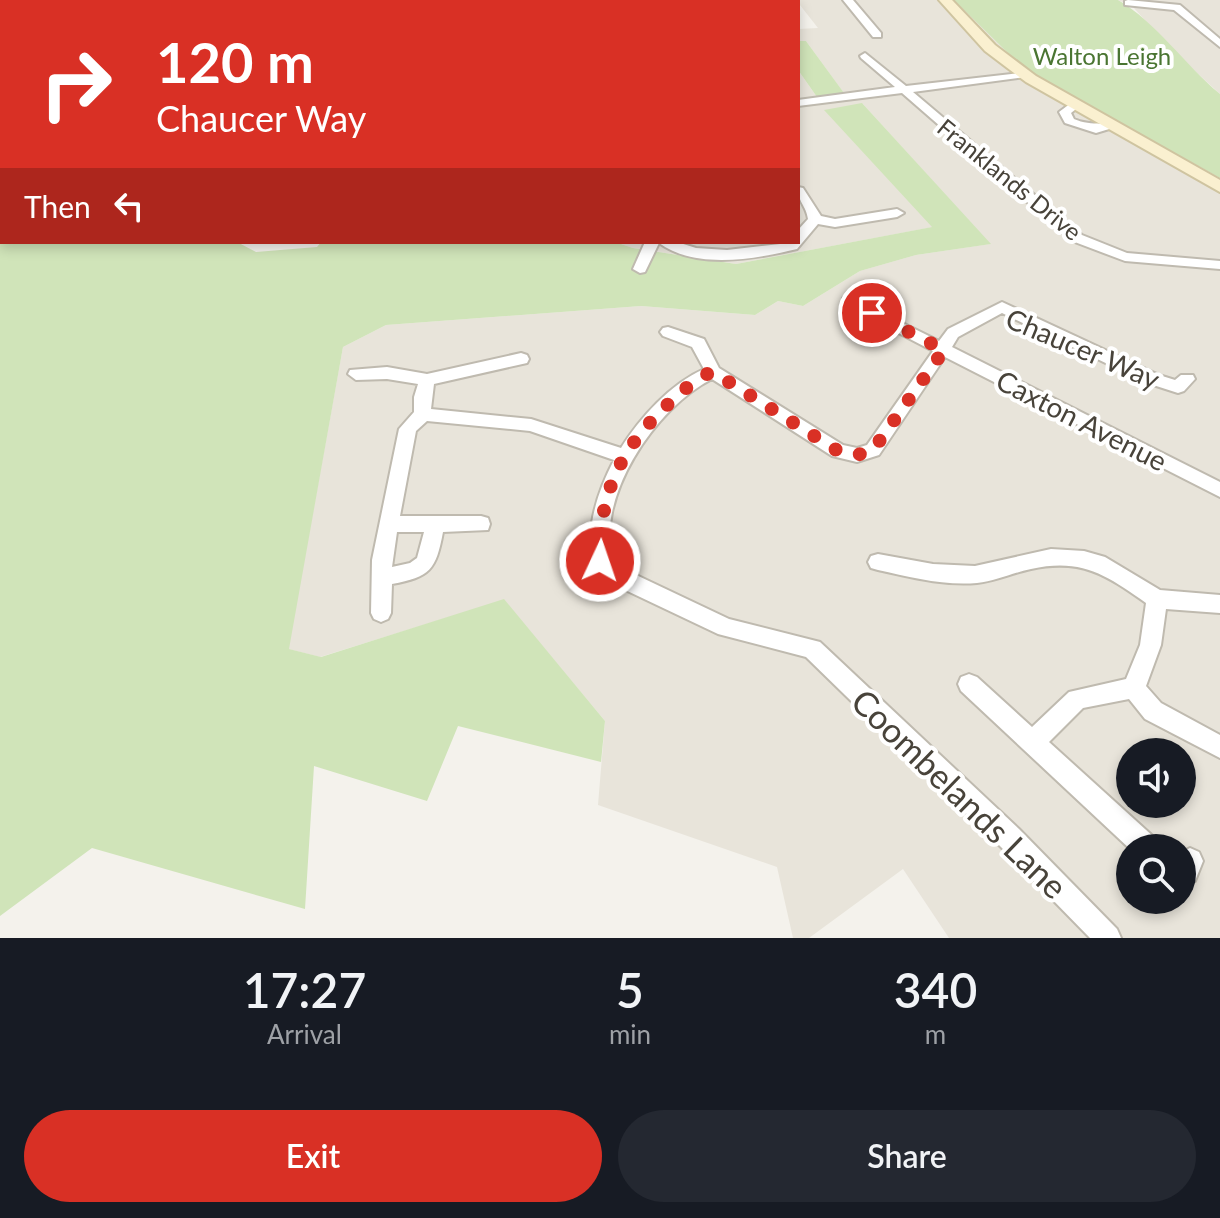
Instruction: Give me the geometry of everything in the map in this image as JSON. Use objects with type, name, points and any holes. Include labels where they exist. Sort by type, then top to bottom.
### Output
[{"type":"street","points":[[848,0],[877,35]]},
{"type":"street","points":[[945,0],[990,48],[1025,74],[1220,187]]},
{"type":"street","points":[[1128,3],[1177,7],[1220,44]]},
{"type":"street","name":"Franklands Drive","points":[[865,56],[1077,238],[1125,257],[1220,265]]},
{"type":"street","name":"Franklands Drive","points":[[903,89],[1025,74]]},
{"type":"street","points":[[802,98],[903,89]]},
{"type":"street","points":[[800,194],[814,212],[815,219],[800,237]]},
{"type":"street","points":[[815,219],[835,223],[897,213]]},
{"type":"street","points":[[640,269],[651,244]]},
{"type":"street","points":[[669,244],[678,249],[724,257],[794,244]]},
{"type":"street","points":[[848,301],[944,350]]},
{"type":"street","name":"Chaucer Way","points":[[668,332],[698,343],[713,372],[838,451],[857,455],[873,450],[953,333],[1002,307],[1153,379],[1178,387],[1187,379]]},
{"type":"street","name":"Caxton Avenue","points":[[944,350],[1220,490]]},
{"type":"street","points":[[356,374],[387,373],[427,380],[521,359]]},
{"type":"street","points":[[423,414],[531,425],[623,456],[642,428],[676,396],[701,376],[713,372]]},
{"type":"street","points":[[381,613],[382,560],[408,429],[423,414],[422,397],[427,380]]},
{"type":"street","name":"Coombelands Lane","points":[[623,456],[615,470],[602,520],[600,561],[607,572],[725,627],[812,649],[1010,838],[1108,938]]},
{"type":"street","points":[[390,524],[481,524]]},
{"type":"street","points":[[384,577],[420,570],[427,564],[435,524]]},
{"type":"street","points":[[878,562],[937,574],[990,573],[1050,557],[1081,556],[1113,569],[1156,599],[1220,604]]},
{"type":"street","points":[[1032,743],[1077,699],[1133,688],[1143,673],[1156,599]]},
{"type":"street","points":[[969,684],[1132,834]]},
{"type":"street","points":[[1133,688],[1153,711],[1220,747]]},
{"type":"shaded area","points":[[800,0],[954,0],[1026,71],[1220,178],[1220,938],[949,938],[903,869],[809,938],[793,938],[777,867],[598,805],[605,721],[504,600],[320,657],[288,649],[343,347],[386,325],[641,306],[755,315],[778,301],[803,306],[860,271],[916,255],[990,244],[862,103],[933,227],[736,264],[621,244],[800,244],[800,73],[817,97],[843,92],[806,41],[800,41],[800,29],[818,28],[800,5]]},
{"type":"shaded area","points":[[1118,0],[1220,0],[1220,94],[1170,48],[1133,7]]},
{"type":"green space","name":"Walton Leigh","points":[[954,0],[1118,0],[1132,9],[1220,94],[1220,178],[1026,71]]},
{"type":"green space","points":[[800,41],[806,41],[844,93],[817,97],[800,73]]},
{"type":"green space","points":[[862,103],[991,244],[916,255],[860,271],[803,306],[778,301],[755,315],[641,306],[386,325],[343,347],[289,649],[321,657],[504,599],[605,721],[601,762],[458,726],[427,801],[314,766],[305,909],[92,848],[0,916],[0,244],[241,244],[256,252],[317,247],[319,244],[621,244],[736,264],[932,227],[824,110]]},
{"type":"route","points":[[600,561],[602,520],[615,470],[642,428],[701,376],[713,372],[838,451],[857,455],[873,450],[944,350],[872,313]]}]
